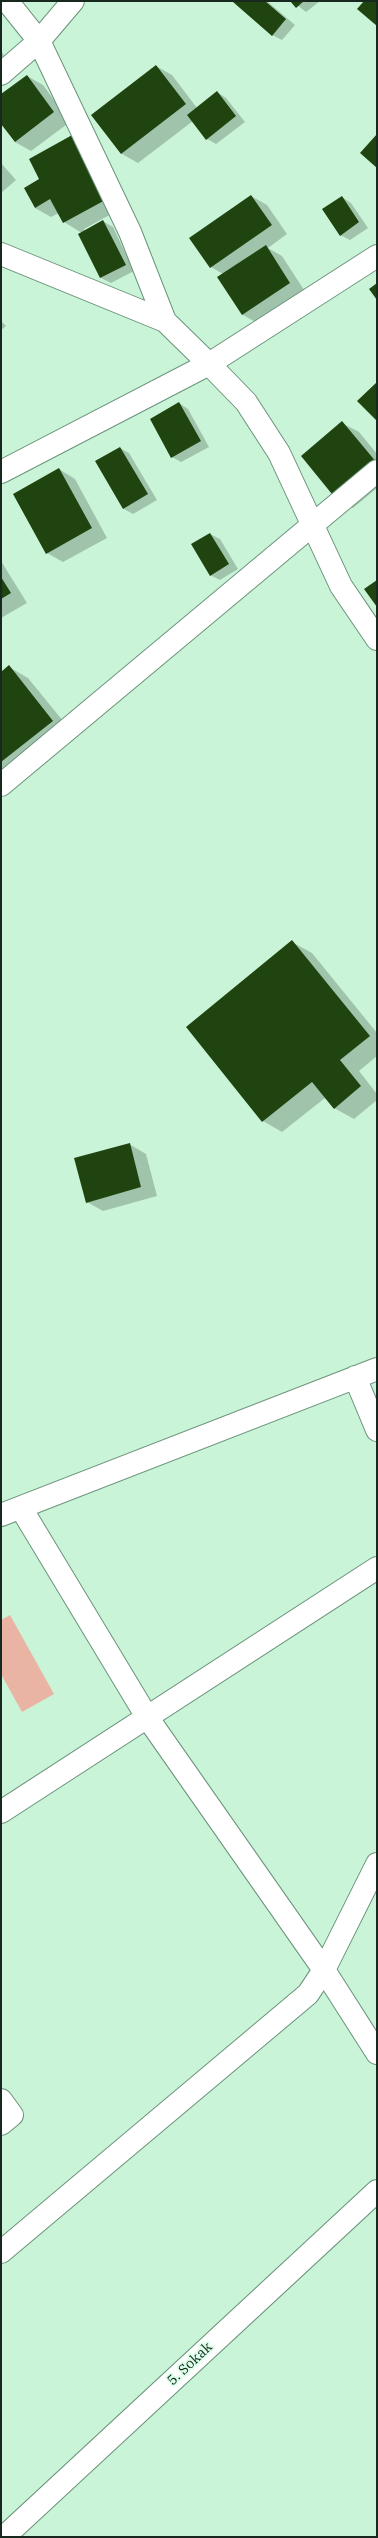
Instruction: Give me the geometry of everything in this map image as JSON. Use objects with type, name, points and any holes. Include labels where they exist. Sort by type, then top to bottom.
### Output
[{"type":"street","points":[[7,1],[38,41],[130,232],[165,321]]},
{"type":"street","points":[[1,74],[38,41],[73,1]]},
{"type":"street","points":[[1,254],[165,321],[209,364],[246,402],[278,453],[341,586],[377,639]]},
{"type":"street","points":[[1,472],[209,364],[377,256]]},
{"type":"street","points":[[1,785],[377,471]]},
{"type":"street","points":[[377,1369],[11,1511],[147,1717],[324,1970],[377,2053]]},
{"type":"street","points":[[355,1377],[377,1430]]},
{"type":"street","points":[[1,1812],[377,1568]]},
{"type":"street","points":[[1,2252],[308,1994],[324,1970],[377,1864]]},
{"type":"street","points":[[1,2100],[12,2115],[1,2124]]},
{"type":"street","name":"5. Sokak","points":[[4,2537],[377,2192]]},
{"type":"shaded area","points":[[10,1615],[54,1694],[22,1712],[1,1674],[1,1620]]},
{"type":"building","points":[[265,1],[286,19],[272,36],[233,2]]},
{"type":"building","points":[[290,1],[304,1],[296,8]]},
{"type":"building","points":[[364,1],[377,1],[377,26],[357,9]]},
{"type":"building","points":[[156,65],[186,104],[121,154],[91,115]]},
{"type":"building","points":[[27,75],[54,112],[15,142],[1,124],[1,94]]},
{"type":"building","points":[[217,91],[236,116],[206,140],[187,115]]},
{"type":"building","points":[[74,134],[109,198],[63,223],[50,199],[35,208],[24,188],[39,179],[29,159]]},
{"type":"building","points":[[377,134],[377,168],[360,153]]},
{"type":"building","points":[[251,195],[272,225],[210,268],[189,238]]},
{"type":"building","points":[[342,196],[359,222],[340,236],[322,209]]},
{"type":"building","points":[[103,220],[126,265],[100,278],[78,234]]},
{"type":"building","points":[[266,245],[290,283],[242,315],[217,277]]},
{"type":"building","points":[[377,283],[377,300],[369,289]]},
{"type":"building","points":[[377,382],[377,419],[376,420],[357,401]]},
{"type":"building","points":[[179,402],[201,441],[171,458],[150,419]]},
{"type":"building","points":[[342,421],[377,463],[336,499],[301,456]]},
{"type":"building","points":[[120,447],[148,494],[123,509],[95,461]]},
{"type":"building","points":[[59,468],[92,528],[46,554],[13,494]]},
{"type":"building","points":[[210,533],[229,564],[210,576],[191,544]]},
{"type":"building","points":[[1,577],[11,593],[1,599]]},
{"type":"building","points":[[377,580],[377,607],[364,589]]},
{"type":"building","points":[[9,665],[53,721],[1,762],[1,672]]},
{"type":"building","points":[[292,940],[370,1036],[340,1060],[361,1086],[334,1109],[312,1082],[262,1122],[186,1027]]},
{"type":"building","points":[[130,1143],[141,1187],[86,1203],[74,1158]]}]
